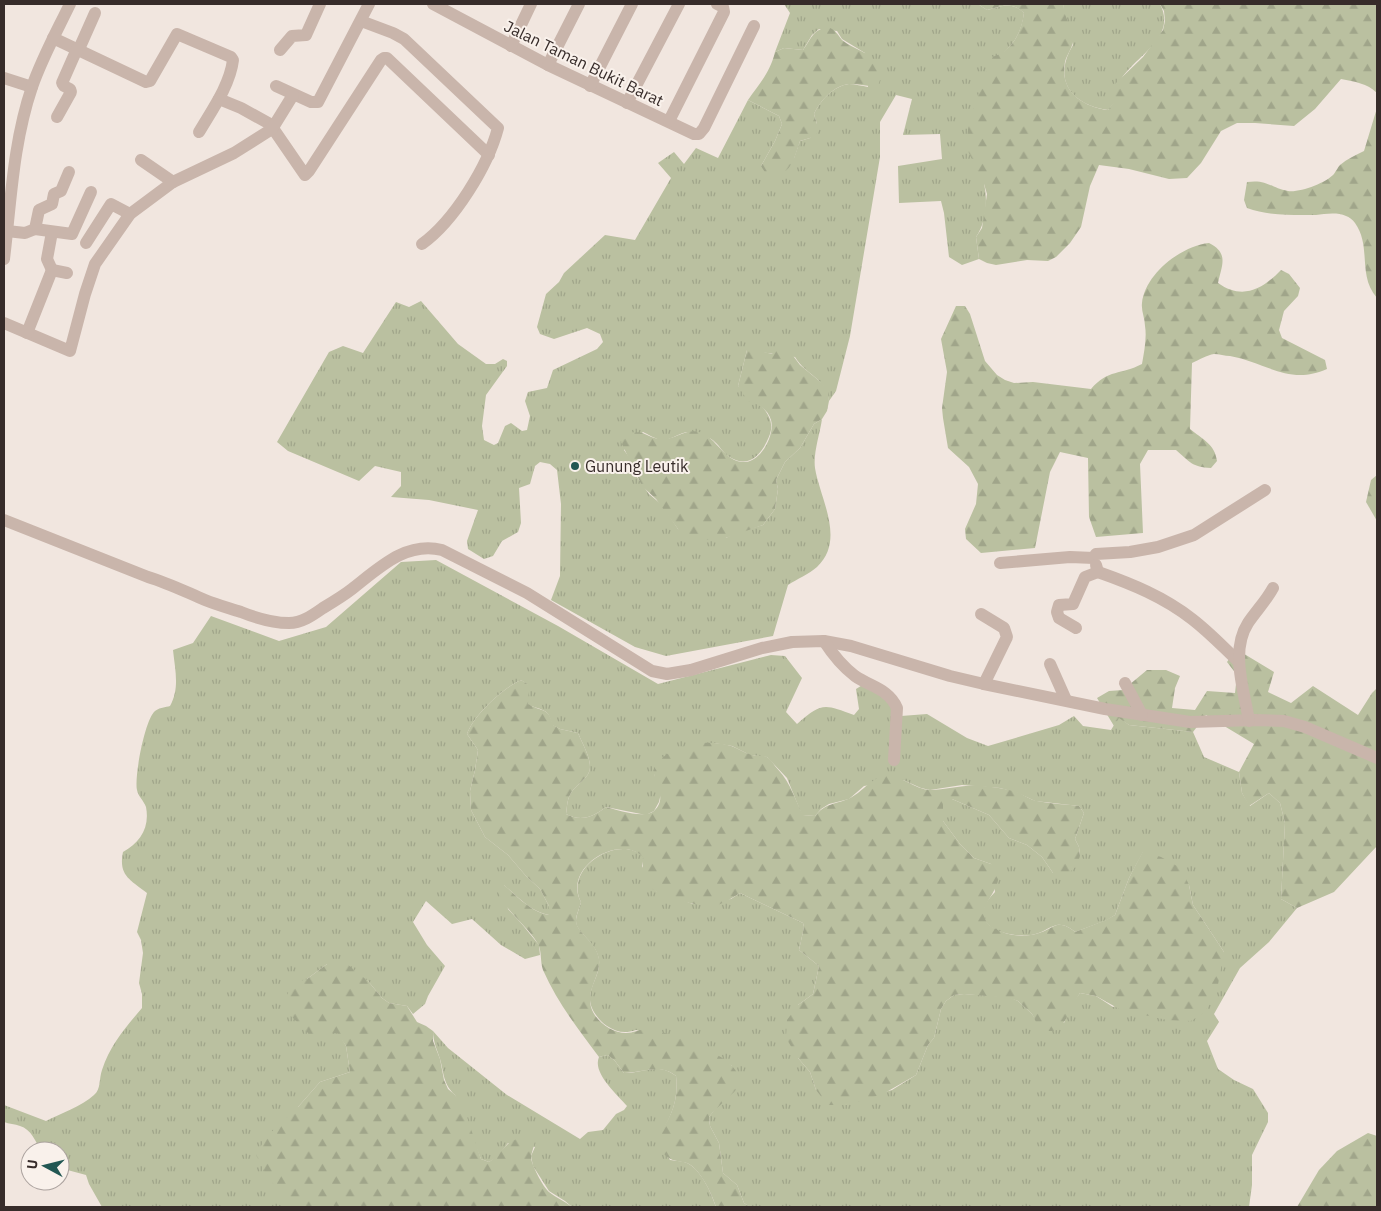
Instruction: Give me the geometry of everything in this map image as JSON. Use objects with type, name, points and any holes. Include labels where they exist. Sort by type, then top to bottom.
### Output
[{"type":"street","points":[[4,260],[7,231],[7,195],[32,87],[70,4]]},
{"type":"street","points":[[280,50],[292,36],[306,35],[320,4]]},
{"type":"street","points":[[276,86],[311,102],[318,102],[369,4]]},
{"type":"street","name":"Jalan Taman Bukit Barat","points":[[433,4],[548,66],[694,134],[699,134],[704,128],[754,26]]},
{"type":"street","points":[[511,46],[531,4]]},
{"type":"street","points":[[548,66],[579,4]]},
{"type":"street","points":[[590,86],[632,4]]},
{"type":"street","points":[[628,103],[679,4]]},
{"type":"street","points":[[669,121],[721,8]]},
{"type":"street","points":[[57,117],[71,90],[62,85],[62,83],[95,12]]},
{"type":"street","points":[[361,21],[404,39],[496,126],[497,130],[488,155],[460,202],[445,223],[433,236],[422,244]]},
{"type":"street","points":[[53,38],[148,82],[176,34],[233,58],[231,70],[219,99],[199,132]]},
{"type":"street","points":[[219,99],[270,124],[303,174],[306,175],[384,58],[388,58],[488,155]]},
{"type":"street","points":[[4,78],[32,87]]},
{"type":"street","points":[[4,323],[70,351],[95,264],[130,214],[173,182],[234,153],[272,129],[293,95]]},
{"type":"street","points":[[141,160],[173,182]]},
{"type":"street","points":[[35,229],[39,210],[52,204],[54,194],[62,191],[69,172]]},
{"type":"street","points":[[7,231],[25,233],[35,229],[70,234],[74,232],[91,192]]},
{"type":"street","points":[[86,243],[111,204],[130,214]]},
{"type":"street","points":[[27,333],[52,270],[47,259],[52,232]]},
{"type":"street","points":[[52,270],[67,273]]},
{"type":"street","points":[[1094,558],[1096,554],[1130,552],[1158,547],[1194,535],[1265,490]]},
{"type":"street","points":[[4,520],[167,583],[205,600],[276,622],[291,623],[310,617],[395,557],[409,551],[434,548],[447,552],[527,593],[645,667],[658,673],[680,673],[762,648],[792,642],[824,641],[851,646],[950,676],[984,684],[1142,715],[1190,722],[1284,721],[1377,758]]},
{"type":"street","points":[[1000,564],[1070,557],[1094,558]]},
{"type":"street","points":[[1094,558],[1098,572]]},
{"type":"street","points":[[1076,628],[1059,618],[1058,609],[1060,605],[1073,604],[1085,577],[1098,572],[1140,587],[1166,602],[1192,619],[1238,661]]},
{"type":"street","points":[[1249,721],[1238,661],[1244,631],[1273,588]]},
{"type":"street","points":[[982,614],[1004,628],[1007,637],[984,684]]},
{"type":"street","points":[[824,641],[845,668],[863,681],[888,694],[894,700],[897,708],[894,760]]},
{"type":"street","points":[[1050,664],[1066,700]]},
{"type":"street","points":[[1125,683],[1142,715]]},
{"type":"green space","points":[[784,4],[978,4],[987,10],[1011,6],[1024,13],[1022,25],[1017,36],[1001,55],[984,184],[986,197],[985,211],[982,225],[976,237],[979,259],[962,265],[949,257],[941,201],[899,203],[898,166],[942,159],[940,134],[903,135],[912,99],[896,95],[880,122],[880,157],[850,336],[836,391],[829,401],[824,387],[795,357],[747,350],[738,386],[767,413],[771,426],[764,448],[755,458],[743,462],[736,460],[726,455],[710,438],[690,432],[661,440],[643,432],[624,450],[637,477],[649,494],[662,505],[678,529],[726,538],[735,533],[763,525],[775,509],[778,489],[776,480],[785,462],[800,448],[814,424],[822,419],[816,450],[815,468],[829,519],[830,544],[825,556],[817,567],[788,585],[773,636],[666,656],[635,647],[551,600],[560,576],[561,504],[557,470],[550,464],[540,462],[535,466],[530,484],[519,488],[521,523],[518,532],[502,541],[493,556],[484,559],[468,549],[467,541],[478,510],[429,500],[391,497],[401,486],[401,472],[375,466],[359,481],[288,451],[277,442],[329,352],[343,346],[363,353],[396,302],[409,307],[421,301],[458,344],[486,364],[495,364],[503,359],[507,361],[507,366],[486,395],[482,426],[484,440],[494,445],[498,443],[505,426],[511,423],[522,431],[527,430],[530,416],[525,401],[528,392],[547,388],[553,370],[597,349],[603,342],[600,334],[587,328],[554,339],[540,334],[537,327],[546,294],[559,282],[564,273],[605,235],[635,240],[671,178],[658,163],[674,152],[684,164],[696,148],[718,158],[748,100],[779,116],[782,124],[761,166],[794,158],[800,141],[810,138],[817,124],[814,114],[832,91],[849,84],[868,87],[865,53],[842,39],[837,31],[819,29],[812,35],[803,50],[784,48],[775,52],[790,13]]},
{"type":"green space","points":[[978,4],[1064,4],[1064,12],[1073,37],[1065,62],[1064,72],[1069,89],[1082,101],[1108,110],[1114,102],[1116,83],[1143,57],[1163,30],[1165,21],[1164,11],[1160,4],[1377,4],[1377,93],[1365,85],[1341,79],[1315,109],[1294,126],[1237,123],[1221,131],[1201,163],[1187,178],[1169,179],[1129,169],[1099,165],[1090,186],[1081,227],[1070,243],[1056,257],[1048,261],[1027,260],[996,265],[987,263],[979,259],[976,237],[982,228],[987,194],[967,149],[969,120],[992,57],[1005,51],[1014,41],[1021,28],[1024,13],[1011,6],[987,10]]},
{"type":"green space","points":[[1064,4],[1160,4],[1164,19],[1162,32],[1123,76],[1117,88],[1115,102],[1108,110],[1084,103],[1075,96],[1065,79],[1064,69],[1073,45],[1063,10]]},
{"type":"green space","points":[[828,27],[835,31],[844,42],[872,59],[881,77],[878,86],[850,84],[838,87],[824,99],[814,114],[818,133],[800,141],[790,167],[781,174],[766,174],[761,166],[782,124],[779,116],[748,100],[767,72],[775,52],[784,48],[803,50],[815,32]]},
{"type":"green space","points":[[1377,108],[1377,298],[1368,280],[1360,232],[1355,223],[1347,216],[1335,214],[1272,214],[1247,208],[1244,200],[1247,182],[1254,181],[1269,184],[1282,190],[1293,191],[1312,187],[1325,181],[1334,174],[1339,166],[1364,151]]},
{"type":"green space","points":[[1209,243],[1222,255],[1218,283],[1227,288],[1243,292],[1267,283],[1281,270],[1289,274],[1300,288],[1298,296],[1284,311],[1279,330],[1282,338],[1325,360],[1327,369],[1313,374],[1289,374],[1243,359],[1214,354],[1192,363],[1190,429],[1211,446],[1217,461],[1211,468],[1192,463],[1176,450],[1148,450],[1140,464],[1143,533],[1096,537],[1089,517],[1088,458],[1060,452],[1050,472],[1035,548],[981,553],[966,539],[965,529],[976,504],[978,484],[969,467],[948,448],[943,418],[942,408],[947,372],[941,339],[956,306],[965,306],[970,314],[985,361],[997,375],[1005,380],[1014,383],[1033,382],[1091,389],[1109,375],[1142,364],[1146,335],[1142,303],[1150,282],[1166,263],[1176,256],[1198,245]]},
{"type":"green space","points":[[756,346],[764,352],[772,354],[779,347],[788,349],[800,365],[823,384],[828,392],[827,411],[822,419],[814,424],[800,448],[785,462],[776,480],[778,489],[775,509],[763,525],[717,541],[686,536],[678,529],[656,499],[642,486],[621,442],[625,434],[632,432],[642,433],[657,439],[667,439],[694,431],[711,439],[732,459],[746,462],[757,457],[769,439],[772,426],[771,420],[768,413],[762,408],[748,401],[738,386],[747,350]]},
{"type":"green space","points":[[1377,475],[1377,521],[1366,502],[1371,480]]},
{"type":"green space","points":[[436,560],[558,626],[658,684],[771,655],[785,656],[802,678],[786,712],[797,724],[812,712],[824,707],[854,715],[859,709],[856,689],[864,684],[883,697],[901,716],[927,714],[967,738],[988,746],[1059,725],[1074,716],[1083,726],[1111,730],[1119,717],[1129,725],[1193,732],[1204,757],[1239,772],[1242,793],[1250,806],[1269,793],[1280,803],[1285,823],[1281,899],[1297,908],[1269,942],[1240,968],[1214,1014],[1219,1022],[1207,1041],[1218,1069],[1234,1080],[1253,1089],[1268,1113],[1268,1122],[1252,1155],[1252,1185],[1249,1207],[750,1207],[744,1203],[737,1185],[723,1173],[719,1143],[710,1126],[709,1117],[715,1109],[732,1066],[701,1048],[636,1030],[621,1032],[614,1030],[601,1021],[592,1007],[590,993],[599,967],[599,960],[595,948],[579,930],[576,921],[581,902],[578,889],[580,877],[586,866],[596,858],[608,852],[621,849],[633,851],[644,857],[642,866],[656,891],[693,904],[731,899],[740,893],[803,923],[804,927],[799,950],[819,966],[813,994],[798,1005],[798,1058],[810,1072],[816,1090],[874,1095],[892,1090],[916,1075],[928,1045],[934,1038],[941,1009],[946,1001],[954,995],[1009,997],[1018,1001],[1032,1014],[1037,1022],[1064,1023],[1072,1004],[1080,993],[1096,996],[1113,1007],[1224,952],[1193,905],[1189,885],[1143,852],[1129,878],[1115,915],[1107,920],[1075,932],[1060,925],[1031,935],[1008,934],[992,928],[984,916],[984,908],[995,892],[991,864],[974,858],[960,844],[943,821],[942,799],[952,799],[989,815],[1009,838],[1027,845],[1042,857],[1053,873],[1080,856],[1079,847],[1075,839],[1084,813],[1079,806],[1035,801],[1018,793],[1000,788],[962,785],[930,790],[903,780],[864,786],[849,799],[829,804],[815,816],[802,815],[787,778],[767,757],[750,755],[732,746],[714,743],[654,774],[661,793],[654,811],[646,815],[606,807],[587,817],[577,818],[571,816],[566,814],[568,799],[572,791],[588,775],[590,763],[587,754],[578,733],[552,725],[549,715],[544,710],[527,704],[528,685],[521,680],[506,689],[482,711],[467,734],[478,750],[470,791],[471,810],[485,837],[508,855],[540,889],[549,906],[549,915],[536,911],[504,885],[508,909],[539,945],[540,955],[525,959],[501,945],[472,919],[452,924],[426,901],[413,922],[427,945],[445,966],[425,1004],[413,1014],[407,1006],[389,1003],[382,998],[368,981],[327,964],[307,979],[346,1046],[350,1072],[320,1082],[298,1107],[290,1207],[102,1207],[86,1175],[70,1171],[70,1141],[36,1141],[24,1128],[4,1122],[4,1105],[46,1121],[89,1099],[98,1090],[105,1061],[114,1044],[142,1008],[142,994],[139,983],[143,953],[141,940],[137,932],[147,893],[127,877],[122,867],[122,860],[123,852],[139,839],[145,828],[146,807],[137,790],[137,773],[144,736],[151,716],[155,711],[170,706],[173,699],[176,679],[173,650],[193,643],[211,616],[279,641],[326,627],[401,562]]},
{"type":"green space","points":[[1236,649],[1274,672],[1268,692],[1291,703],[1313,686],[1358,715],[1377,688],[1377,846],[1334,892],[1297,908],[1281,899],[1285,823],[1280,803],[1269,793],[1249,806],[1242,793],[1239,772],[1254,744],[1206,715],[1193,732],[1129,725],[1119,718],[1114,726],[1097,698],[1109,691],[1123,690],[1147,670],[1166,670],[1180,676],[1175,688],[1172,708],[1195,710],[1207,691],[1235,693],[1237,675],[1227,662]]},
{"type":"green space","points":[[521,680],[529,685],[528,704],[547,713],[553,725],[560,729],[578,733],[586,750],[590,763],[588,775],[572,791],[566,814],[577,818],[592,816],[606,807],[638,814],[654,811],[659,805],[660,799],[660,793],[654,776],[656,765],[680,747],[701,743],[722,744],[752,755],[767,757],[788,784],[803,815],[815,816],[826,806],[853,797],[871,782],[886,776],[892,776],[930,790],[988,786],[1020,793],[1037,801],[1079,806],[1084,813],[1075,839],[1079,847],[1080,856],[1077,865],[1070,872],[1062,875],[1053,873],[1042,857],[1027,845],[1009,838],[989,815],[952,799],[943,799],[943,821],[960,844],[974,858],[991,864],[999,874],[996,886],[986,904],[984,916],[987,922],[999,931],[1022,936],[1033,935],[1057,925],[1064,926],[1075,932],[1106,920],[1115,915],[1129,878],[1143,851],[1161,857],[1181,868],[1189,885],[1193,905],[1224,952],[1217,990],[1205,1012],[1191,1021],[1167,1020],[1121,1010],[1096,996],[1080,993],[1060,1028],[1050,1031],[1036,1022],[1032,1014],[1018,1001],[1009,998],[964,994],[954,995],[946,1001],[941,1009],[934,1038],[928,1045],[916,1075],[883,1094],[847,1105],[828,1105],[816,1090],[810,1072],[798,1058],[786,1038],[787,1020],[798,1005],[813,994],[819,966],[799,950],[804,927],[803,923],[740,893],[723,903],[712,906],[688,903],[669,897],[653,890],[645,880],[643,857],[633,851],[621,849],[608,852],[586,866],[579,877],[577,889],[581,902],[576,918],[577,925],[595,948],[599,959],[598,971],[590,994],[591,1007],[600,1021],[615,1031],[626,1033],[648,1030],[671,1035],[717,1054],[732,1066],[739,1076],[741,1083],[709,1117],[710,1126],[719,1143],[723,1173],[737,1185],[744,1203],[750,1207],[716,1207],[709,1190],[698,1172],[689,1164],[666,1156],[656,1139],[675,1102],[676,1076],[670,1072],[658,1069],[624,1073],[608,1055],[599,1057],[568,1015],[555,993],[543,970],[538,944],[506,906],[498,892],[504,885],[531,908],[549,915],[549,906],[540,889],[508,855],[485,837],[471,810],[470,791],[478,750],[467,734],[476,719],[490,703],[506,689]]},
{"type":"green space","points":[[337,962],[347,964],[368,981],[382,998],[389,1003],[407,1006],[417,1022],[433,1031],[433,1041],[440,1059],[444,1080],[448,1089],[455,1095],[465,1111],[481,1159],[489,1162],[516,1139],[535,1137],[531,1157],[538,1175],[549,1192],[572,1207],[290,1207],[267,1176],[256,1155],[266,1137],[298,1107],[320,1082],[350,1072],[346,1046],[337,1033],[311,1036],[289,1014],[285,999],[293,983],[307,979],[327,964]]},
{"type":"green space","points":[[433,1031],[448,1048],[507,1095],[580,1139],[588,1132],[603,1130],[616,1114],[627,1106],[602,1076],[599,1070],[599,1057],[608,1055],[624,1073],[651,1069],[670,1072],[676,1076],[675,1102],[670,1117],[657,1140],[670,1160],[687,1163],[694,1168],[709,1190],[716,1207],[572,1207],[549,1191],[533,1166],[531,1156],[535,1147],[508,1143],[497,1157],[489,1162],[481,1159],[455,1095],[443,1074],[434,1042]]},
{"type":"green space","points":[[1368,1133],[1377,1136],[1377,1207],[1297,1207],[1319,1170],[1337,1151]]},
{"type":"place","name":"Gunung Leutik","points":[[575,466]]}]
